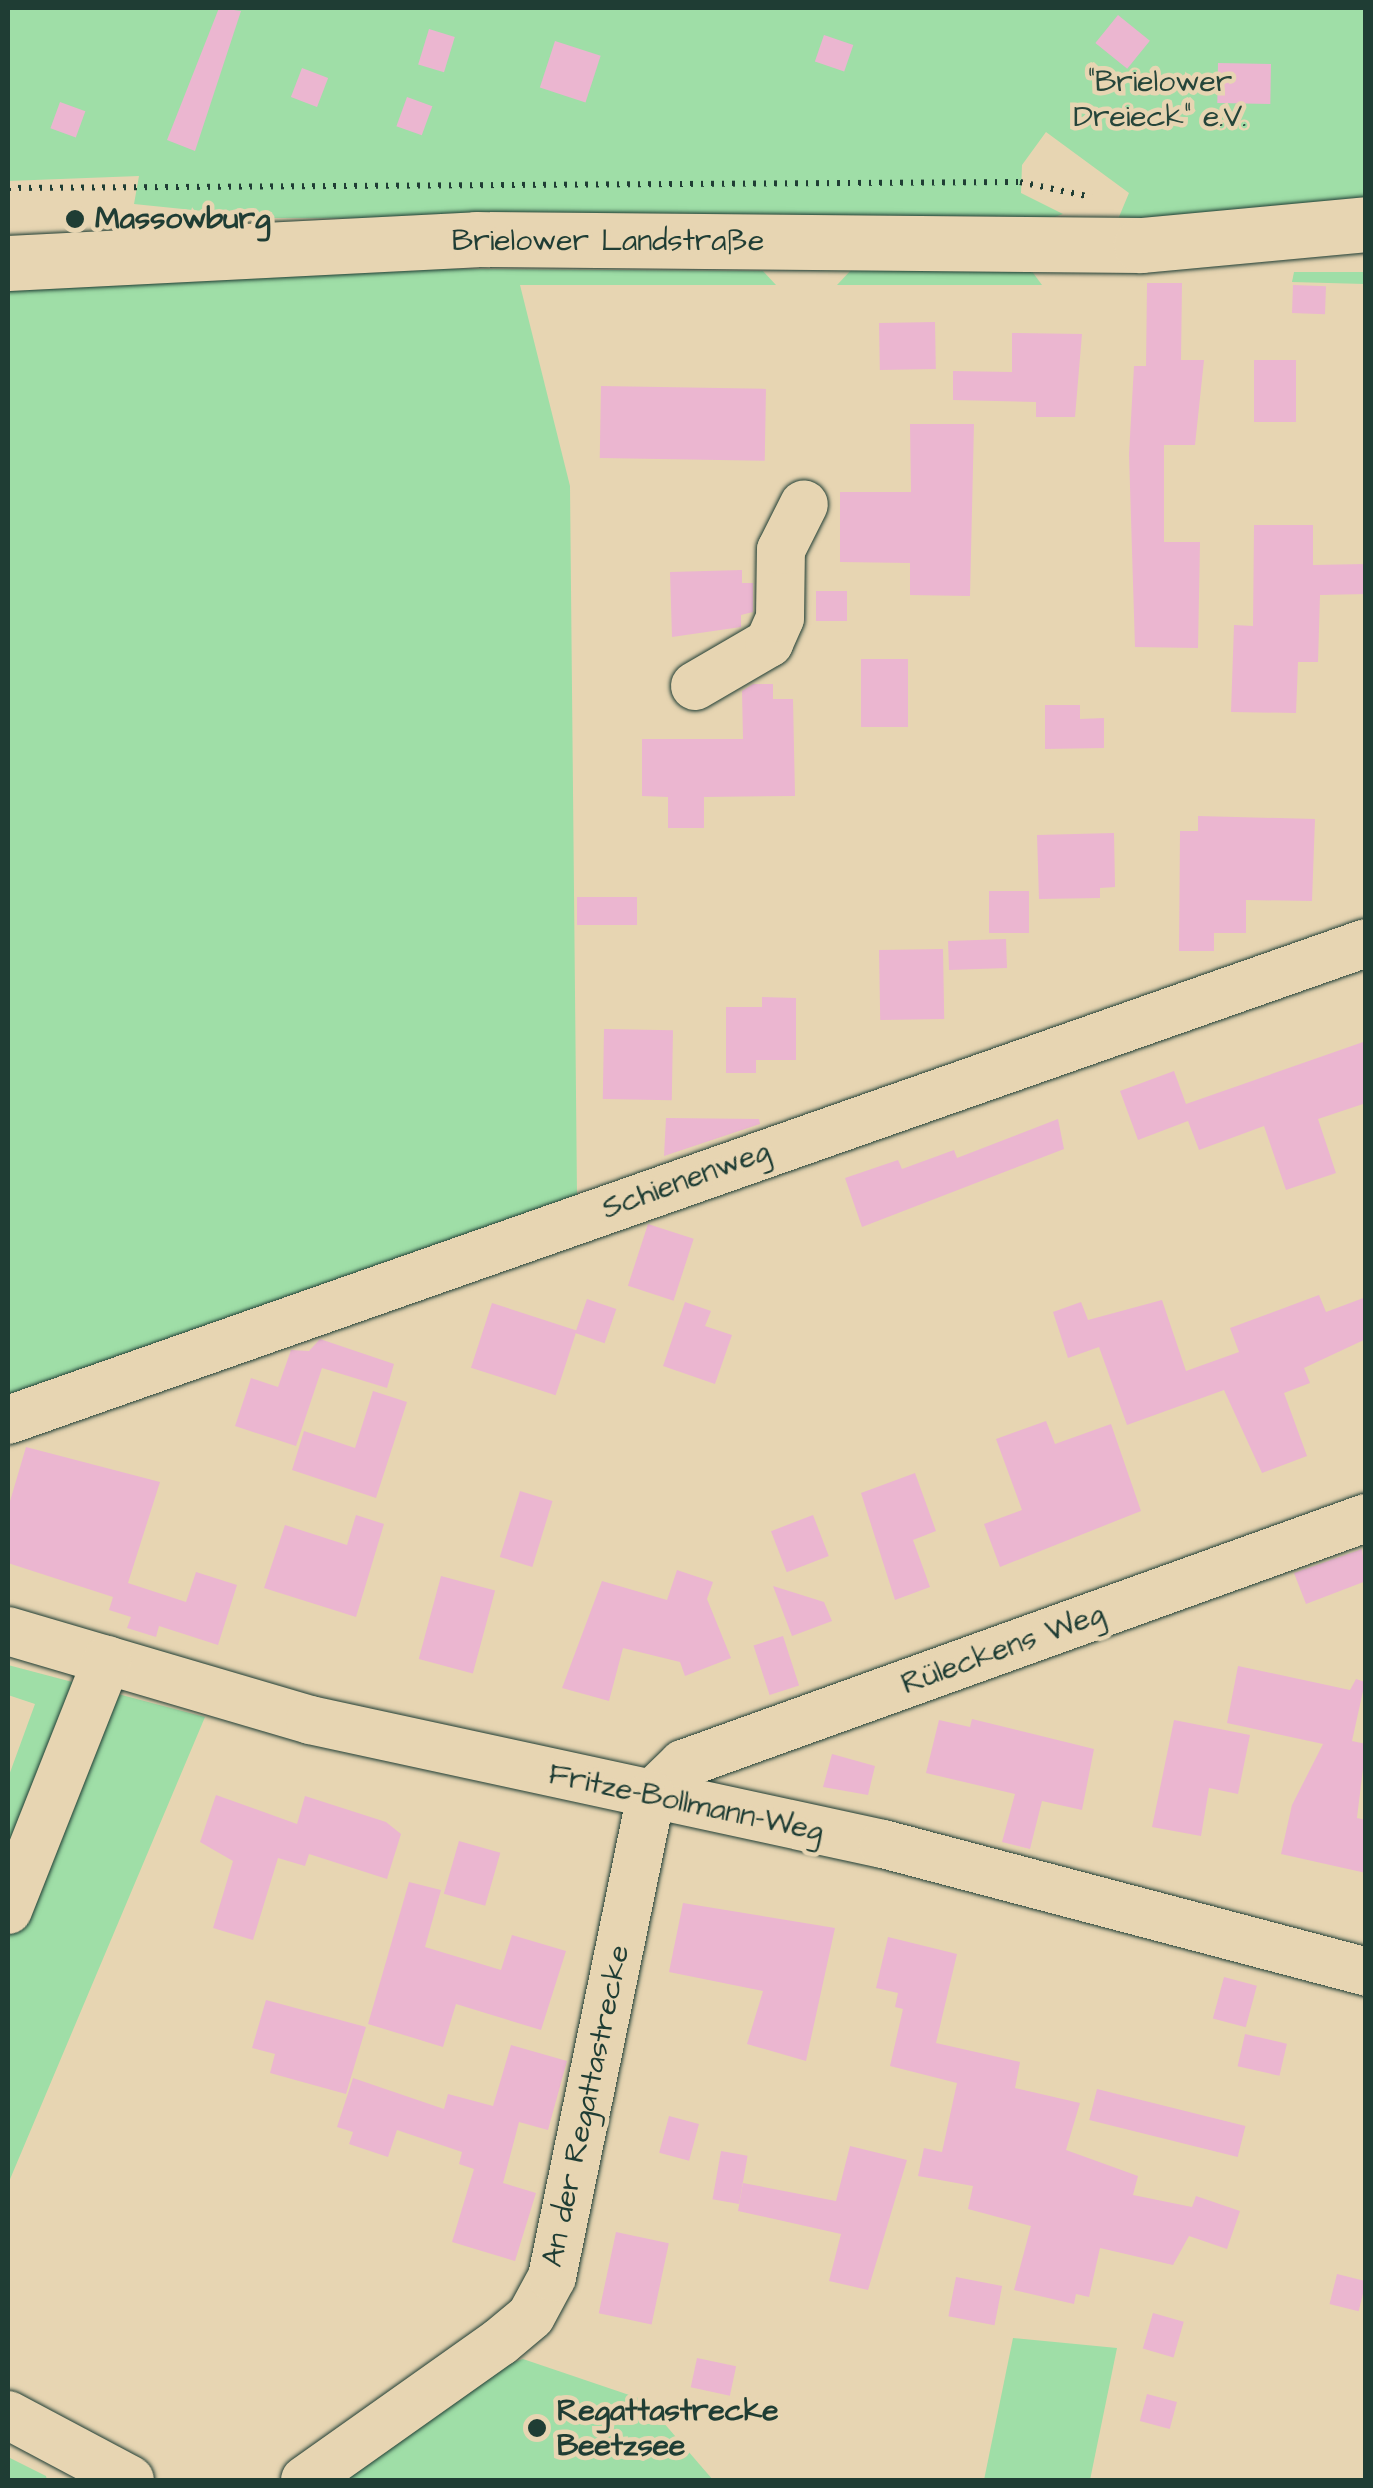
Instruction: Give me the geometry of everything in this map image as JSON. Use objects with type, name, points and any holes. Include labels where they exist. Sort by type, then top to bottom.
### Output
[{"type":"main road","name":"Brielower Landstraße","points":[[1210,242],[1366,224]]},
{"type":"main road","name":"Brielower Landstraße","points":[[8,263],[476,239],[1210,242],[1366,248]]},
{"type":"street","points":[[695,686],[769,643],[780,618],[781,550],[804,504]]},
{"type":"street","name":"Schienenweg","points":[[8,1420],[1366,943]]},
{"type":"street","name":"Rüleckens Weg","points":[[651,1795],[683,1764],[1366,1518]]},
{"type":"street","name":"Fritze-Bollmann-Weg","points":[[8,1630],[310,1720],[1003,1873],[1366,1972]]},
{"type":"street","points":[[8,1910],[107,1660]]},
{"type":"street","name":"An der Regattastrecke","points":[[306,2480],[500,2342],[531,2316],[552,2277],[651,1795]]},
{"type":"street","points":[[8,2415],[130,2480]]},
{"type":"path","points":[[8,188],[1020,182],[1100,198]]},
{"type":"green space","name":"\"Brielower Dreieck\" e.V.","points":[[8,8],[1364,8],[1365,206],[1116,224],[1129,193],[1046,132],[1022,165],[1021,193],[1063,214],[1044,221],[272,218],[134,204],[139,176],[8,181]]},
{"type":"green space","points":[[159,267],[763,271],[776,285],[520,285],[570,486],[577,1195],[8,1407],[8,285]]},
{"type":"green space","points":[[852,269],[1031,270],[1042,285],[837,285]]},
{"type":"green space","points":[[1294,272],[1365,272],[1365,284],[1292,282]]},
{"type":"green space","points":[[8,1665],[205,1717],[8,2184],[8,1778],[35,1704],[8,1695]]},
{"type":"green space","points":[[1013,2338],[1117,2348],[1090,2480],[984,2480]]},
{"type":"green space","name":"Regattastrecke Beetzsee","points":[[523,2359],[644,2400],[713,2480],[340,2480],[472,2376]]},
{"type":"green space","points":[[8,2457],[46,2476],[47,2480],[8,2480]]},
{"type":"building","points":[[219,8],[241,11],[195,151],[167,140]]},
{"type":"building","points":[[1118,15],[1150,41],[1127,69],[1095,43]]},
{"type":"building","points":[[429,29],[455,37],[444,72],[418,64]]},
{"type":"building","points":[[824,35],[853,45],[844,72],[815,61]]},
{"type":"building","points":[[555,41],[601,56],[586,102],[540,88]]},
{"type":"building","points":[[1218,63],[1271,64],[1270,104],[1217,103]]},
{"type":"building","points":[[302,68],[328,78],[317,107],[291,97]]},
{"type":"building","points":[[407,97],[432,106],[422,135],[396,126]]},
{"type":"building","points":[[60,102],[85,111],[76,138],[50,128]]},
{"type":"building","points":[[1147,283],[1182,283],[1181,360],[1204,360],[1195,445],[1164,445],[1164,542],[1200,542],[1198,648],[1135,647],[1129,454],[1134,366],[1146,366]]},
{"type":"building","points":[[1293,285],[1326,286],[1325,314],[1292,313]]},
{"type":"building","points":[[935,322],[936,369],[880,370],[879,323]]},
{"type":"building","points":[[1012,333],[1082,334],[1075,417],[1036,417],[1036,402],[953,400],[953,371],[1012,372]]},
{"type":"building","points":[[1254,360],[1296,360],[1296,422],[1254,422]]},
{"type":"building","points":[[601,386],[766,389],[765,461],[600,458]]},
{"type":"building","points":[[910,424],[974,424],[970,596],[910,595],[910,563],[840,562],[840,492],[911,492]]},
{"type":"building","points":[[1254,525],[1313,525],[1313,565],[1366,564],[1366,594],[1320,595],[1318,662],[1298,662],[1296,713],[1231,712],[1234,625],[1253,626]]},
{"type":"building","points":[[742,570],[742,583],[753,583],[753,612],[741,615],[741,627],[672,637],[670,572]]},
{"type":"building","points":[[816,591],[847,591],[847,621],[816,621]]},
{"type":"building","points":[[861,659],[908,659],[908,727],[861,727]]},
{"type":"building","points":[[753,684],[773,684],[773,699],[793,699],[795,796],[704,797],[704,828],[668,828],[668,797],[642,796],[642,739],[743,739],[742,691]]},
{"type":"building","points":[[1045,705],[1080,705],[1080,719],[1104,718],[1104,748],[1045,749]]},
{"type":"building","points":[[1198,816],[1315,819],[1312,901],[1246,900],[1246,933],[1214,933],[1214,951],[1179,951],[1180,831],[1198,831]]},
{"type":"building","points":[[1114,833],[1115,887],[1100,888],[1100,898],[1039,899],[1037,835]]},
{"type":"building","points":[[989,891],[1029,891],[1029,933],[989,933]]},
{"type":"building","points":[[577,897],[637,897],[637,925],[577,925]]},
{"type":"building","points":[[1006,939],[1007,968],[949,970],[948,941]]},
{"type":"building","points":[[943,949],[944,1019],[880,1020],[879,950]]},
{"type":"building","points":[[762,997],[796,998],[796,1060],[756,1060],[756,1073],[726,1073],[726,1007],[762,1007]]},
{"type":"building","points":[[604,1029],[673,1030],[672,1100],[603,1099]]},
{"type":"building","points":[[1366,1041],[1366,1103],[1318,1119],[1336,1173],[1286,1190],[1264,1126],[1199,1150],[1188,1121],[1138,1140],[1120,1091],[1174,1071],[1186,1104]]},
{"type":"building","points":[[666,1118],[759,1119],[760,1124],[664,1156]]},
{"type":"building","points":[[1058,1119],[1064,1149],[862,1227],[845,1178],[898,1160],[902,1169],[954,1150],[957,1158]]},
{"type":"building","points":[[648,1224],[694,1239],[674,1301],[628,1286]]},
{"type":"building","points":[[1319,1295],[1326,1312],[1366,1297],[1366,1339],[1304,1368],[1310,1383],[1284,1393],[1307,1456],[1262,1473],[1224,1390],[1127,1425],[1099,1347],[1068,1358],[1053,1312],[1081,1302],[1088,1320],[1162,1300],[1186,1371],[1239,1352],[1230,1328]]},
{"type":"building","points":[[587,1299],[616,1309],[605,1343],[575,1333]]},
{"type":"building","points":[[685,1302],[711,1311],[705,1326],[732,1335],[715,1384],[663,1366]]},
{"type":"building","points":[[492,1303],[577,1331],[556,1395],[471,1368]]},
{"type":"building","points":[[320,1339],[394,1364],[387,1388],[322,1368],[296,1446],[235,1426],[251,1378],[278,1387],[291,1350],[309,1351]]},
{"type":"building","points":[[373,1391],[407,1402],[376,1498],[292,1470],[304,1431],[355,1448]]},
{"type":"building","points":[[1046,1421],[1055,1444],[1111,1424],[1141,1511],[1000,1567],[984,1524],[1022,1510],[996,1439]]},
{"type":"building","points":[[26,1447],[160,1482],[128,1583],[186,1602],[196,1572],[237,1585],[218,1645],[159,1626],[156,1637],[127,1628],[131,1617],[109,1610],[113,1597],[8,1563],[8,1508]]},
{"type":"building","points":[[915,1473],[936,1531],[913,1540],[930,1587],[895,1600],[861,1493]]},
{"type":"building","points":[[520,1491],[553,1501],[532,1567],[500,1557]]},
{"type":"building","points":[[356,1515],[384,1524],[356,1617],[264,1588],[285,1525],[347,1545]]},
{"type":"building","points":[[813,1515],[829,1556],[787,1572],[771,1531]]},
{"type":"building","points":[[1362,1549],[1366,1581],[1306,1604],[1294,1573]]},
{"type":"building","points":[[677,1570],[713,1582],[707,1599],[731,1658],[685,1676],[680,1662],[623,1648],[609,1701],[562,1688],[602,1581],[667,1600]]},
{"type":"building","points":[[441,1576],[495,1590],[473,1674],[419,1659]]},
{"type":"building","points":[[773,1586],[824,1602],[832,1621],[792,1636]]},
{"type":"building","points":[[783,1636],[799,1685],[770,1695],[754,1646]]},
{"type":"building","points":[[1238,1666],[1350,1690],[1356,1679],[1365,1682],[1352,1741],[1366,1744],[1357,1818],[1366,1820],[1366,1873],[1281,1854],[1292,1805],[1323,1744],[1227,1723]]},
{"type":"building","points":[[972,1719],[1094,1749],[1082,1810],[1042,1801],[1030,1849],[1002,1842],[1015,1794],[926,1773],[939,1720],[970,1727]]},
{"type":"building","points":[[1174,1720],[1250,1735],[1238,1794],[1209,1788],[1201,1836],[1152,1827]]},
{"type":"building","points":[[832,1754],[875,1766],[868,1795],[823,1787]]},
{"type":"building","points":[[216,1795],[297,1824],[305,1796],[386,1822],[401,1834],[387,1879],[309,1854],[305,1866],[278,1858],[253,1940],[213,1928],[233,1861],[200,1842]]},
{"type":"building","points":[[459,1841],[500,1853],[485,1906],[444,1894]]},
{"type":"building","points":[[409,1882],[441,1890],[425,1947],[501,1970],[512,1935],[566,1951],[541,2030],[456,2004],[443,2047],[368,2024]]},
{"type":"building","points":[[683,1903],[835,1928],[806,2061],[747,2044],[763,1991],[669,1972]]},
{"type":"building","points":[[888,1937],[957,1954],[936,2043],[1020,2062],[1015,2088],[1080,2103],[1066,2150],[1138,2176],[1133,2195],[1192,2207],[1196,2196],[1240,2211],[1227,2249],[1189,2236],[1173,2265],[1100,2248],[1089,2297],[1076,2294],[1074,2304],[1014,2290],[1031,2226],[968,2209],[973,2186],[918,2176],[924,2148],[942,2152],[957,2083],[890,2066],[903,2009],[895,2007],[898,1993],[876,1988]]},
{"type":"building","points":[[1224,1977],[1257,1986],[1246,2027],[1213,2019]]},
{"type":"building","points":[[266,2000],[366,2027],[346,2094],[270,2073],[275,2054],[252,2048]]},
{"type":"building","points":[[1245,2034],[1287,2044],[1279,2076],[1238,2066]]},
{"type":"building","points":[[511,2045],[567,2061],[548,2130],[519,2122],[503,2183],[536,2193],[515,2261],[452,2242],[474,2169],[459,2164],[462,2152],[397,2130],[388,2157],[349,2144],[353,2132],[337,2127],[353,2078],[444,2109],[448,2094],[493,2106]]},
{"type":"building","points":[[1097,2089],[1245,2126],[1238,2157],[1089,2120]]},
{"type":"building","points":[[669,2116],[699,2124],[689,2161],[659,2153]]},
{"type":"building","points":[[850,2146],[907,2160],[868,2290],[829,2281],[841,2234],[738,2211],[743,2183],[836,2201]]},
{"type":"building","points":[[721,2151],[748,2156],[739,2204],[712,2199]]},
{"type":"building","points":[[616,2232],[669,2243],[652,2324],[599,2313]]},
{"type":"building","points":[[1337,2274],[1366,2281],[1359,2311],[1330,2304]]},
{"type":"building","points":[[956,2277],[1002,2286],[995,2325],[948,2316]]},
{"type":"building","points":[[1153,2313],[1184,2322],[1174,2357],[1143,2349]]},
{"type":"building","points":[[697,2358],[736,2366],[730,2396],[691,2387]]},
{"type":"building","points":[[1147,2394],[1177,2402],[1170,2429],[1140,2421]]},
{"type":"place","name":"Massowburg","points":[[75,219]]},
{"type":"place","name":"Regattastrecke Beetzsee","points":[[537,2428]]}]
